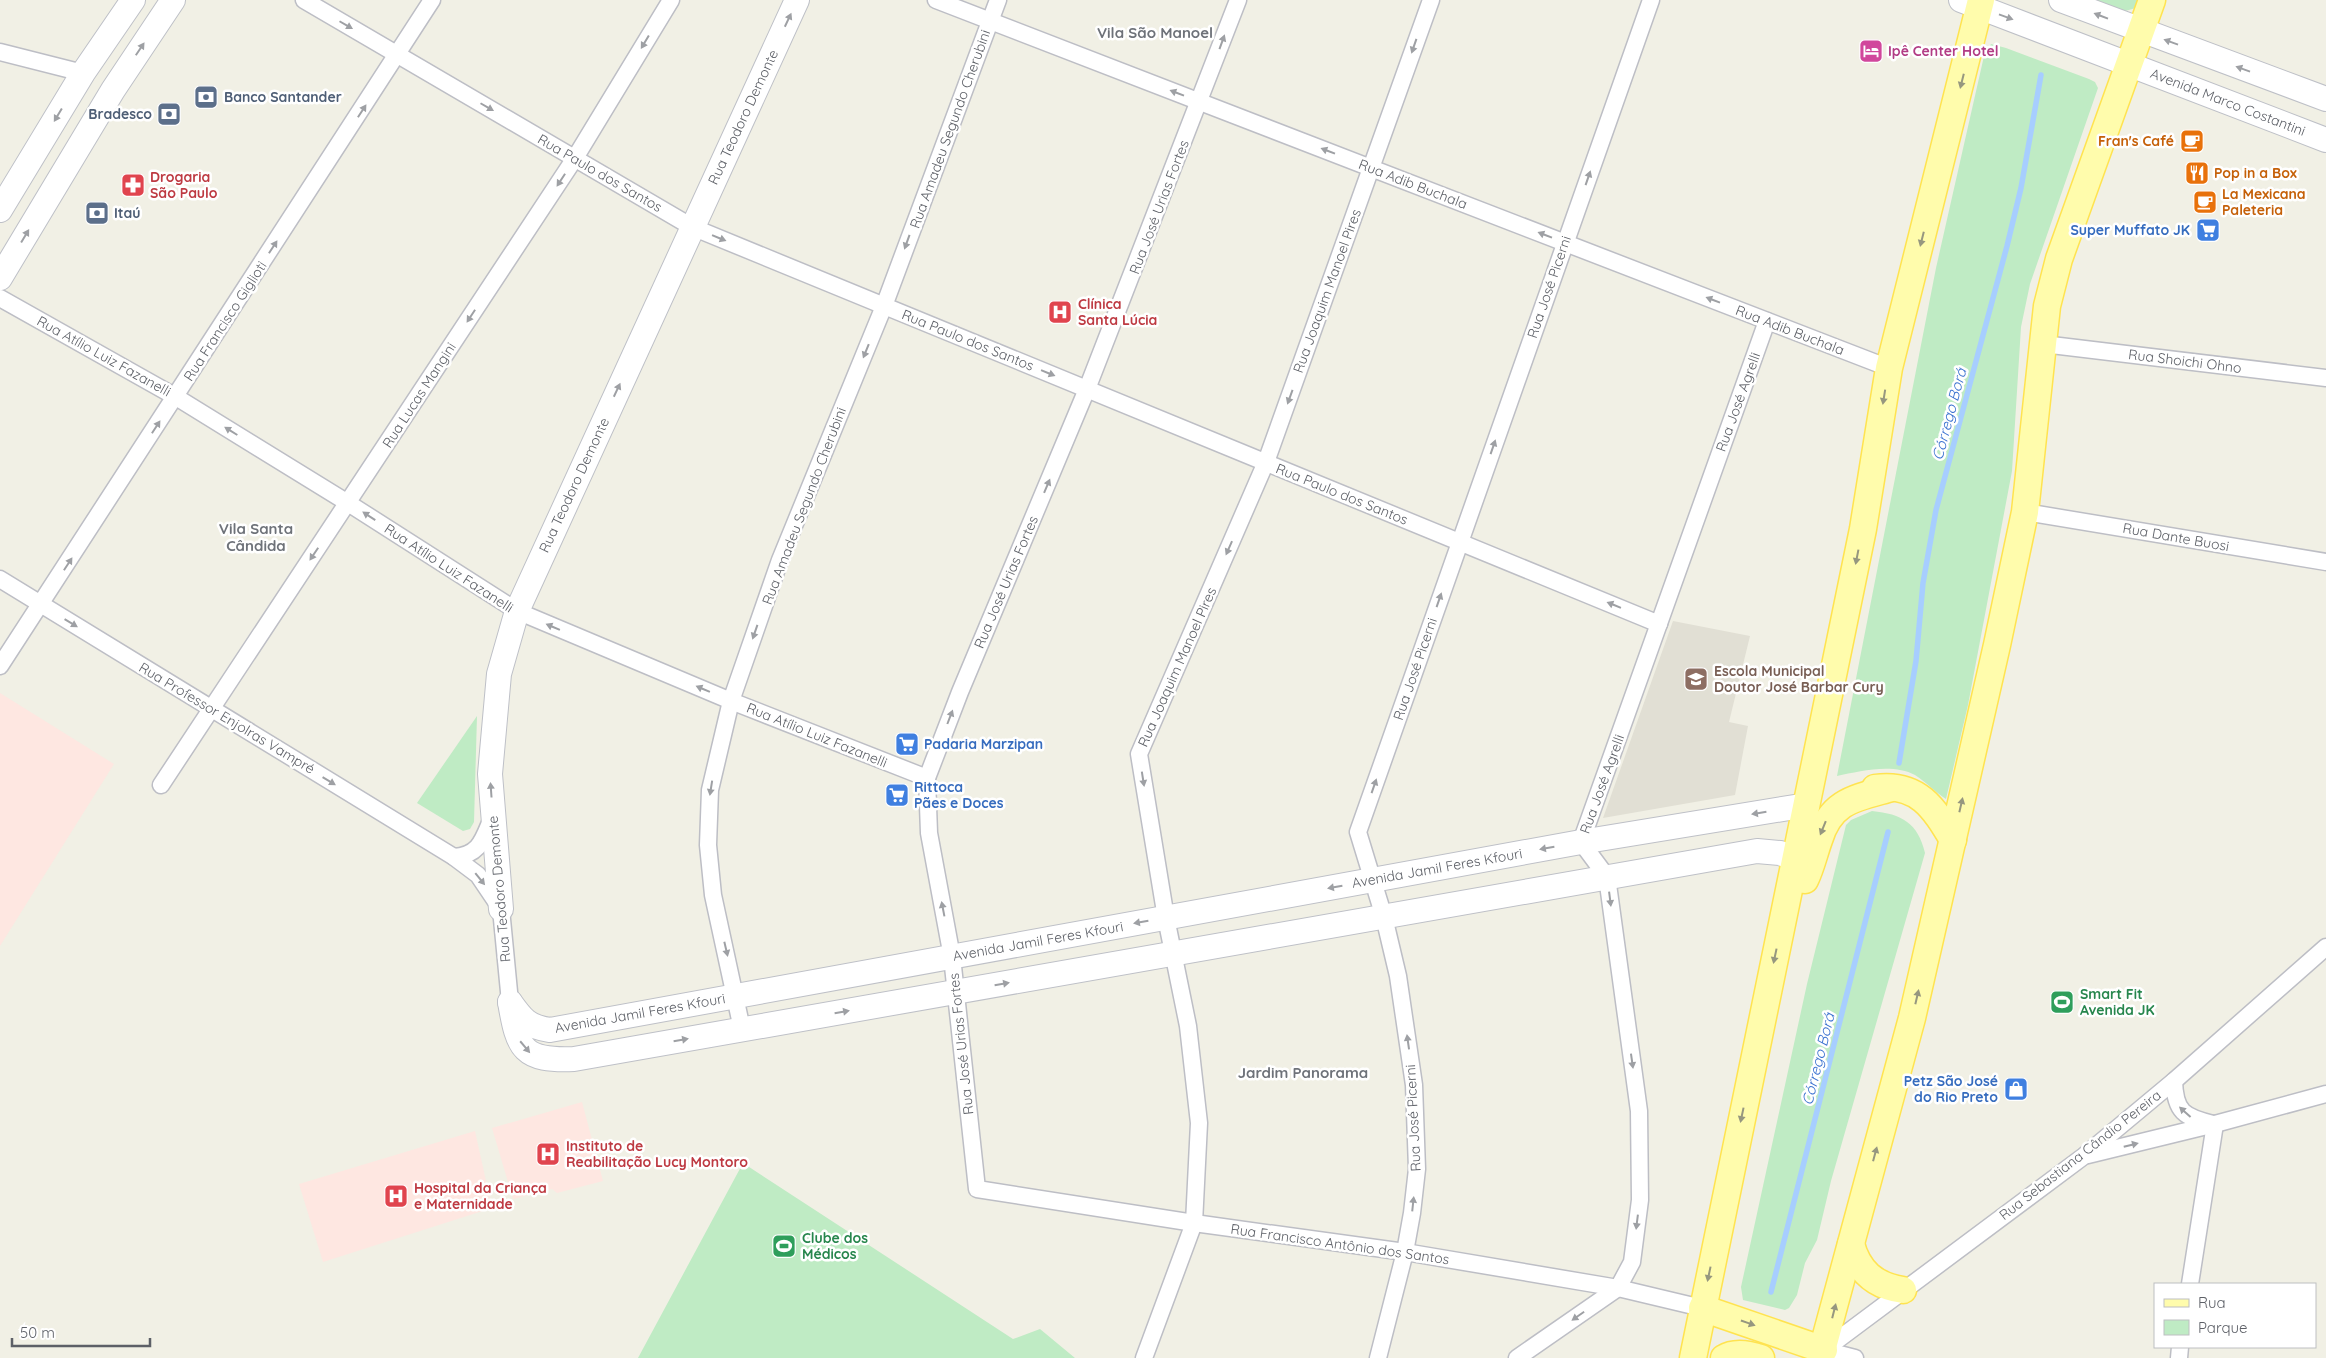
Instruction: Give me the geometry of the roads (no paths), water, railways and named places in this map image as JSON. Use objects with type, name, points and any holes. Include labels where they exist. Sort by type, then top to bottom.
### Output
[{"type":"main road","points":[[1702,1308],[1822,1354],[1912,1018],[2025,512],[2047,306],[2059,259],[2152,0]]},
{"type":"main road","points":[[1693,1358],[1863,529],[1889,368],[1974,2]]},
{"type":"main road","points":[[1807,805],[1848,792],[1885,786],[1912,792],[1931,805],[1953,840]]},
{"type":"main road","points":[[1782,920],[1809,873],[1824,823],[1832,812],[1846,801],[1892,788]]},
{"type":"main road","points":[[1850,1244],[1858,1264],[1869,1276],[1882,1285],[1903,1290]]},
{"type":"main road","points":[[1724,1358],[1736,1354],[1748,1354],[1760,1358]]},
{"type":"street","points":[[0,210],[83,73],[133,0]]},
{"type":"street","points":[[0,278],[113,90],[173,0]]},
{"type":"street","name":"Rua Paulo dos Santos","points":[[304,0],[692,227],[1659,624]]},
{"type":"street","name":"Rua Francisco Giglioti","points":[[0,666],[432,0]]},
{"type":"street","name":"Rua Lucas Mangini","points":[[161,785],[575,158],[671,0]]},
{"type":"street","name":"Rua Teodoro Demonte","points":[[510,1002],[490,774],[499,674],[517,611],[797,0]]},
{"type":"street","name":"Rua Adib Buchala","points":[[936,0],[1889,368]]},
{"type":"street","name":"Rua Amadeu Segundo Cherubini","points":[[742,1029],[713,895],[708,845],[710,790],[731,701],[780,560],[884,306],[998,0]]},
{"type":"street","name":"Rua José Urias Fortes","points":[[977,1189],[952,957],[929,833],[927,778],[960,692],[1087,389],[1238,0]]},
{"type":"street","name":"Rua Joaquim Manoel Pires","points":[[1144,1358],[1194,1223],[1199,1123],[1188,1026],[1166,918],[1139,754],[1266,462],[1431,0]]},
{"type":"street","name":"Rua José Picerni","points":[[1378,1358],[1405,1252],[1417,1169],[1414,1085],[1398,976],[1384,917],[1358,832],[1651,0]]},
{"type":"street","points":[[2060,0],[2326,99]]},
{"type":"street","name":"Avenida Marco Costantini","points":[[1974,2],[2187,88],[2326,140]]},
{"type":"street","points":[[0,52],[83,73],[113,90]]},
{"type":"street","points":[[2187,88],[2201,53]]},
{"type":"street","name":"Rua Atílio Luiz Fazanelli","points":[[0,298],[176,397],[348,503],[517,611],[731,701],[927,778]]},
{"type":"street","name":"Rua José Agrelli","points":[[1618,1288],[1632,1262],[1640,1200],[1639,1111],[1607,877],[1581,842],[1767,321]]},
{"type":"street","name":"Rua Shoichi Ohno","points":[[2043,344],[2326,378]]},
{"type":"street","name":"Rua Dante Buosi","points":[[2025,512],[2326,562]]},
{"type":"street","name":"Rua Professor Enjolras Vampré","points":[[0,579],[454,857],[478,875],[501,909]]},
{"type":"street","name":"Avenida Jamil Feres Kfouri","points":[[510,1002],[520,1016],[534,1028],[550,1030],[1581,842],[1807,805]]},
{"type":"street","points":[[454,857],[467,856],[479,846],[493,816]]},
{"type":"street","points":[[510,1002],[515,1033],[522,1046],[531,1055],[553,1060],[574,1059],[1757,851],[1780,853],[1795,859]]},
{"type":"street","name":"Rua Sebastiana Cândio Pereira","points":[[1822,1354],[1903,1290],[2084,1156],[2174,1081],[2326,947]]},
{"type":"street","points":[[2174,1081],[2175,1100],[2180,1110],[2194,1120],[2215,1124]]},
{"type":"street","points":[[2084,1156],[2215,1124],[2326,1094]]},
{"type":"street","points":[[2190,1283],[2215,1124]]},
{"type":"street","name":"Rua Francisco Antônio dos Santos","points":[[977,1189],[1194,1223],[1405,1252],[1618,1288],[1702,1308]]},
{"type":"street","points":[[1517,1358],[1618,1288]]},
{"type":"street","points":[[1822,1354],[1855,1358]]},
{"type":"waterway","name":"Córrego Borá","points":[[1899,763],[1916,661],[1923,583],[1936,510],[2007,246],[2021,188],[2041,75]]},
{"type":"waterway","name":"Córrego Borá","points":[[1771,1292],[1888,832]]},
{"type":"place","name":"Ipê Center Hotel","points":[[1871,51]]},
{"type":"place","name":"Banco Santander","points":[[206,97]]},
{"type":"place","name":"Bradesco","points":[[169,114]]},
{"type":"place","name":"Fran's Café","points":[[2192,141]]},
{"type":"place","name":"Pop in a Box","points":[[2197,173]]},
{"type":"place","name":"Drogaria São Paulo","points":[[133,185]]},
{"type":"place","name":"La Mexicana Paleteria","points":[[2205,202]]},
{"type":"place","name":"Itaú","points":[[97,213]]},
{"type":"place","name":"Super Muffato JK","points":[[2208,230]]},
{"type":"place","name":"Clínica Santa Lúcia","points":[[1060,312]]},
{"type":"place","name":"Escola Municipal Doutor José Barbar Cury","points":[[1696,679]]},
{"type":"place","name":"Padaria Marzipan","points":[[907,744]]},
{"type":"place","name":"Rittoca Pães e Doces","points":[[897,795]]},
{"type":"place","name":"Smart Fit Avenida JK","points":[[2062,1002]]},
{"type":"place","name":"Petz São José do Rio Preto","points":[[2016,1089]]},
{"type":"place","name":"Instituto de Reabilitação Lucy Montoro","points":[[548,1154]]},
{"type":"place","name":"Hospital da Criança e Maternidade","points":[[396,1196]]},
{"type":"place","name":"Clube dos Médicos","points":[[784,1246]]},
{"type":"district","name":"Vila São Manoel","points":[[1155,32]]},
{"type":"district","name":"Vila Santa Cândida","points":[[256,536]]},
{"type":"district","name":"Jardim Panorama","points":[[1303,1072]]}]
